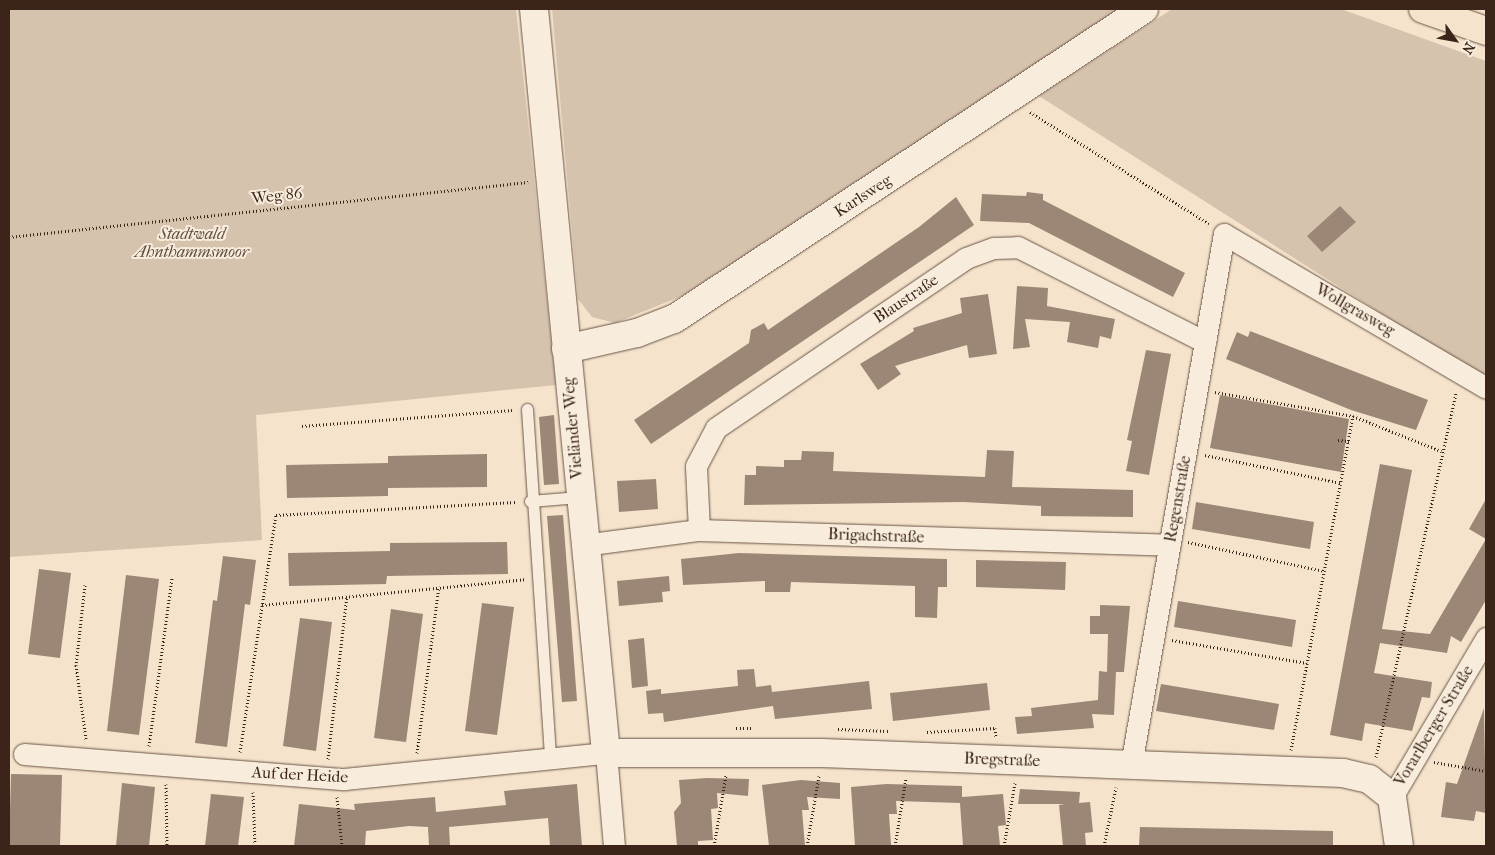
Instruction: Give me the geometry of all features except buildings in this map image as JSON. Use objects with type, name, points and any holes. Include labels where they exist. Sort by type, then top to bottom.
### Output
[{"type":"highway","points":[[1423,9],[1486,31]]},
{"type":"street","name":"Vieländer Weg","points":[[534,9],[579,497],[614,846]]},
{"type":"street","name":"Karlsweg","points":[[566,349],[637,334],[674,319],[1144,9]]},
{"type":"street","name":"Regenstraße","points":[[1126,764],[1153,637],[1224,234]]},
{"type":"street","name":"Wollgrasweg","points":[[1224,234],[1486,388]]},
{"type":"street","name":"Blaustraße","points":[[699,530],[696,466],[716,428],[966,258],[994,248],[1018,247],[1206,342]]},
{"type":"street","name":"Brigachstraße","points":[[584,545],[699,530],[1170,541]]},
{"type":"street","name":"Vorarlberger Straße","points":[[1399,846],[1392,796],[1486,638]]},
{"type":"street","name":"Bregstraße","points":[[606,753],[730,751],[822,753],[1343,773],[1369,779],[1392,796]]},
{"type":"street","name":"Auf der Heide","points":[[24,754],[331,778],[414,772],[606,753]]},
{"type":"lane","points":[[527,409],[530,501],[550,758]]},
{"type":"lane","points":[[530,501],[579,497]]},
{"type":"path","points":[[1009,99],[1224,234]]},
{"type":"path","name":"Weg 86","points":[[9,237],[549,180]]},
{"type":"path","points":[[1369,779],[1441,450],[1460,372]]},
{"type":"path","points":[[1197,389],[1353,416],[1441,450]]},
{"type":"path","points":[[302,426],[527,409]]},
{"type":"path","points":[[1287,771],[1353,416]]},
{"type":"path","points":[[1338,440],[1349,441]]},
{"type":"path","points":[[1186,451],[1341,482]]},
{"type":"path","points":[[255,846],[245,771],[262,605],[276,516],[530,501]]},
{"type":"path","points":[[1170,541],[1325,571]]},
{"type":"path","points":[[167,846],[156,764],[172,578]]},
{"type":"path","points":[[262,605],[536,578]]},
{"type":"path","points":[[85,585],[76,665],[89,759]]},
{"type":"path","points":[[414,772],[440,587]]},
{"type":"path","points":[[342,846],[331,778],[347,596]]},
{"type":"path","points":[[1153,637],[1307,663]]},
{"type":"path","points":[[714,846],[730,751]]},
{"type":"path","points":[[808,846],[822,753]]},
{"type":"path","points":[[895,846],[909,757]]},
{"type":"path","points":[[1414,759],[1486,771]]},
{"type":"path","points":[[1004,846],[1019,760]]},
{"type":"path","points":[[1104,846],[1126,764]]},
{"type":"green space","name":"Stadtwald Ahnthammsmoor","points":[[9,9],[516,9],[556,385],[256,415],[262,540],[9,557]]},
{"type":"green space","points":[[552,9],[1120,9],[684,295],[615,323],[592,317],[578,299]]},
{"type":"green space","points":[[1172,9],[1341,9],[1486,61],[1486,380],[1039,96]]}]
